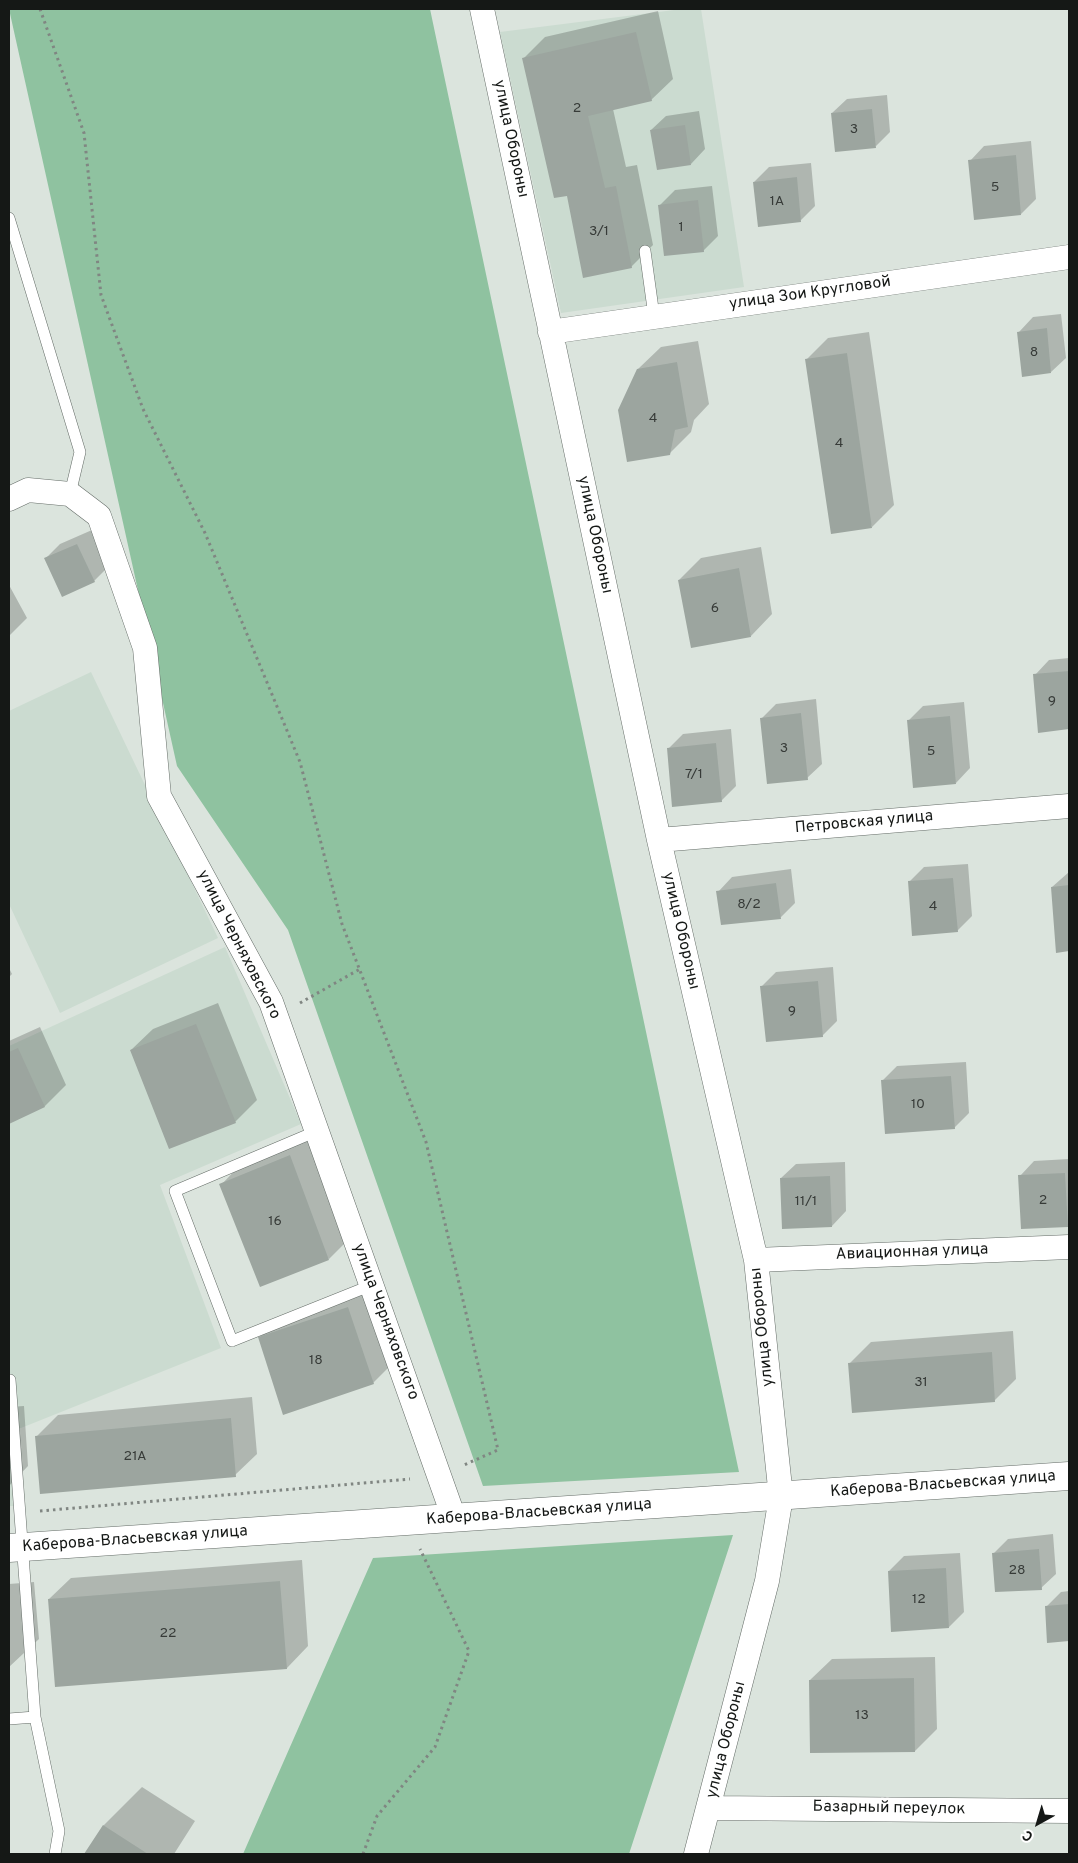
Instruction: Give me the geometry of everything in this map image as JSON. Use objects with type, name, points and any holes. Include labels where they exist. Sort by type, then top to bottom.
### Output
[{"type":"main road","name":"Каберова-Власьевская улица","points":[[16,1548],[1069,1476]]},
{"type":"street","name":"улица Обороны","points":[[482,9],[660,840],[756,1260],[781,1497],[768,1581],[696,1854]]},
{"type":"street","name":"улица Зои Кругловой","points":[[550,332],[1069,257]]},
{"type":"street","points":[[9,499],[28,490],[70,494]]},
{"type":"street","name":"улица Черняховского","points":[[70,494],[99,516],[145,648],[160,796],[271,1002],[454,1518]]},
{"type":"street","name":"Петровская улица","points":[[660,840],[1069,806]]},
{"type":"street","name":"Авиационная улица","points":[[756,1260],[1069,1247]]},
{"type":"street","name":"Базарный переулок","points":[[709,1808],[1069,1811]]},
{"type":"lane","points":[[9,218],[80,452],[70,494]]},
{"type":"lane","points":[[645,251],[654,316]]},
{"type":"lane","points":[[317,1131],[175,1191],[232,1341],[372,1285]]},
{"type":"lane","points":[[10,1380],[20,1513],[16,1548],[35,1717],[59,1831],[55,1854]]},
{"type":"lane","points":[[9,1719],[35,1717]]},
{"type":"path","points":[[20,1513],[440,1476],[498,1450],[426,1142],[342,924],[300,762],[205,533],[144,409],[101,295],[84,134],[40,9]]},
{"type":"path","points":[[276,1017],[360,969]]},
{"type":"path","points":[[363,1854],[377,1816],[435,1747],[469,1651],[407,1521]]},
{"type":"shaded area","points":[[682,9],[701,9],[744,287],[561,313],[500,32]]},
{"type":"shaded area","points":[[91,672],[218,938],[60,1013],[9,904],[9,711]]},
{"type":"shaded area","points":[[225,947],[301,1124],[160,1185],[221,1348],[21,1428],[10,1428],[16,1506],[9,1506],[9,1046]]},
{"type":"green space","points":[[9,9],[430,9],[739,1472],[483,1486],[288,930],[177,766]]},
{"type":"green space","points":[[733,1535],[629,1854],[243,1854],[373,1558]]},
{"type":"building","points":[[636,32],[652,101],[588,116],[605,188],[616,186],[632,268],[583,278],[567,196],[554,198],[522,58]]},
{"type":"building","points":[[872,109],[876,148],[835,152],[831,113]]},
{"type":"building","points":[[685,125],[691,165],[657,170],[650,130]]},
{"type":"building","points":[[1016,155],[1021,215],[974,220],[968,160]]},
{"type":"building","points":[[797,177],[801,222],[758,227],[753,182]]},
{"type":"building","points":[[698,200],[704,252],[664,256],[658,205]]},
{"type":"building","points":[[1047,328],[1051,373],[1022,377],[1017,332]]},
{"type":"building","points":[[847,353],[872,528],[831,534],[805,359]]},
{"type":"building","points":[[677,362],[688,427],[675,430],[670,455],[627,462],[618,410],[637,369]]},
{"type":"building","points":[[77,544],[95,582],[62,597],[44,558]]},
{"type":"building","points":[[739,568],[751,637],[691,648],[678,580]]},
{"type":"building","points":[[1069,671],[1069,729],[1038,733],[1033,674]]},
{"type":"building","points":[[801,713],[808,780],[767,784],[760,718]]},
{"type":"building","points":[[950,716],[956,784],[913,788],[907,720]]},
{"type":"building","points":[[716,743],[722,802],[672,807],[667,748]]},
{"type":"building","points":[[953,878],[958,932],[912,936],[908,881]]},
{"type":"building","points":[[776,883],[781,919],[721,925],[716,891]]},
{"type":"building","points":[[1069,885],[1069,951],[1056,953],[1051,887]]},
{"type":"building","points":[[818,981],[823,1037],[766,1042],[760,986]]},
{"type":"building","points":[[196,1024],[236,1123],[169,1149],[130,1050]]},
{"type":"building","points":[[18,1048],[45,1107],[9,1124],[9,1052]]},
{"type":"building","points":[[951,1076],[955,1129],[885,1134],[881,1080]]},
{"type":"building","points":[[290,1155],[329,1260],[260,1287],[219,1184]]},
{"type":"building","points":[[1065,1173],[1068,1227],[1021,1229],[1018,1175]]},
{"type":"building","points":[[830,1176],[832,1227],[782,1229],[780,1178]]},
{"type":"building","points":[[348,1307],[374,1384],[283,1415],[258,1337]]},
{"type":"building","points":[[992,1352],[995,1402],[852,1413],[848,1363]]},
{"type":"building","points":[[231,1418],[236,1477],[40,1494],[35,1436]]},
{"type":"building","points":[[1039,1549],[1042,1590],[995,1592],[992,1553]]},
{"type":"building","points":[[946,1568],[949,1628],[891,1632],[888,1571]]},
{"type":"building","points":[[280,1581],[287,1669],[55,1687],[48,1599]]},
{"type":"building","points":[[1069,1604],[1069,1641],[1047,1643],[1045,1606]]},
{"type":"building","points":[[914,1678],[915,1752],[810,1753],[809,1680]]},
{"type":"building","points":[[103,1825],[148,1854],[84,1854]]}]
